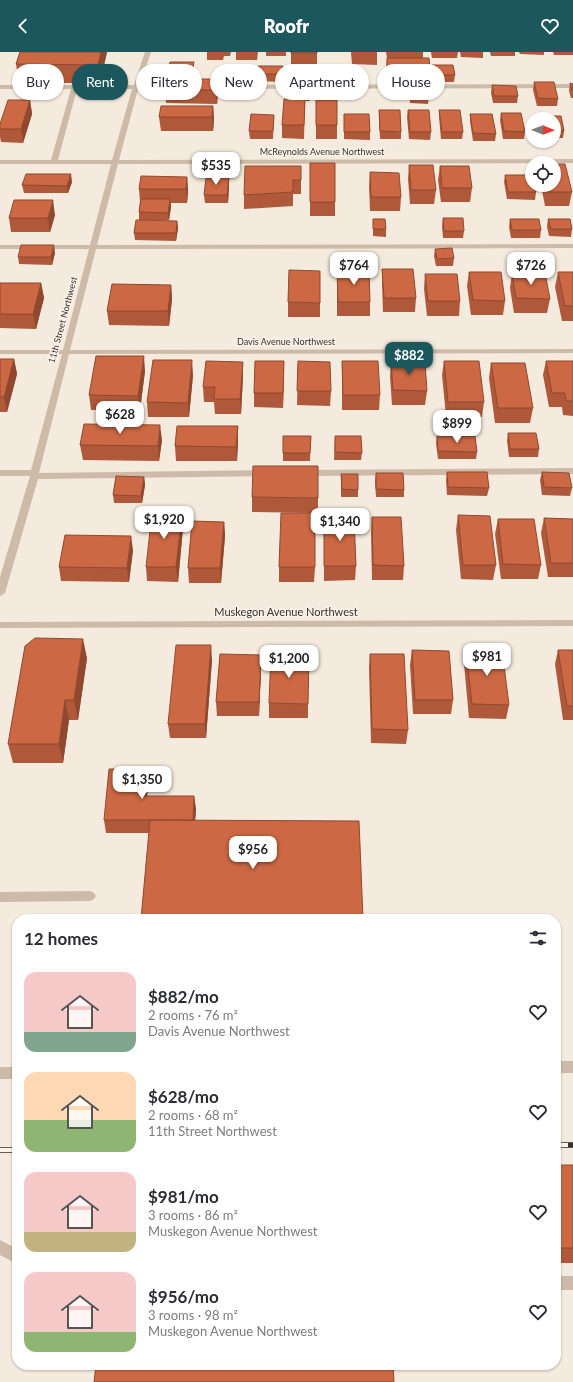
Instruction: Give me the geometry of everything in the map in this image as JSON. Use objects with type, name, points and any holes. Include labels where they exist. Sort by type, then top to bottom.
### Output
[{"type":"street","name":"11th Street Northwest","points":[[144,64],[148,52]]},
{"type":"street","points":[[202,87],[573,86]]},
{"type":"street","points":[[0,87],[72,87]]},
{"type":"street","points":[[128,87],[136,87]]},
{"type":"street","name":"11th Street Northwest","points":[[0,593],[34,474],[92,247],[136,87]]},
{"type":"street","points":[[54,162],[72,98]]},
{"type":"street","name":"McReynolds Avenue Northwest","points":[[0,162],[573,161]]},
{"type":"street","points":[[0,247],[573,246]]},
{"type":"street","name":"Davis Avenue Northwest","points":[[0,352],[573,351]]},
{"type":"street","points":[[295,473],[573,471]]},
{"type":"street","points":[[0,473],[279,473]]},
{"type":"street","name":"Muskegon Avenue Northwest","points":[[0,625],[573,623]]},
{"type":"street","points":[[0,897],[90,896]]},
{"type":"street","points":[[561,1067],[573,1067]]},
{"type":"street","points":[[0,1073],[12,1073]]},
{"type":"street","points":[[0,1247],[12,1254]]},
{"type":"street","points":[[561,1283],[573,1283]]},
{"type":"building","points":[[20,52],[101,52],[98,64],[16,64]]},
{"type":"building","points":[[317,52],[317,53],[291,53]]},
{"type":"building","points":[[387,58],[429,58],[430,64],[387,64]]},
{"type":"building","points":[[170,62],[194,62],[194,64],[170,64]]},
{"type":"building","points":[[445,65],[453,65],[455,75],[445,75]]},
{"type":"building","points":[[267,66],[275,66],[275,74],[267,74]]},
{"type":"building","points":[[202,79],[210,79],[210,90],[202,90]]},
{"type":"building","points":[[534,82],[554,82],[558,99],[538,98]]},
{"type":"building","points":[[570,83],[573,84],[573,90],[572,90]]},
{"type":"building","points":[[492,85],[516,86],[518,96],[494,96]]},
{"type":"building","points":[[8,100],[30,100],[21,129],[0,129],[0,124]]},
{"type":"building","points":[[284,100],[305,100],[304,125],[282,125]]},
{"type":"building","points":[[316,100],[337,100],[337,125],[316,125]]},
{"type":"building","points":[[161,106],[213,106],[212,117],[159,117]]},
{"type":"building","points":[[379,110],[400,110],[401,132],[380,131]]},
{"type":"building","points":[[408,110],[429,110],[431,132],[410,132]]},
{"type":"building","points":[[439,110],[460,110],[463,132],[442,132]]},
{"type":"building","points":[[501,113],[521,113],[525,132],[504,131]]},
{"type":"building","points":[[251,114],[274,115],[273,131],[249,131]]},
{"type":"building","points":[[344,114],[369,114],[370,132],[344,132]]},
{"type":"building","points":[[470,114],[492,114],[496,134],[473,133]]},
{"type":"building","points":[[561,116],[564,131],[561,131]]},
{"type":"building","points":[[310,163],[335,163],[335,202],[310,202]]},
{"type":"building","points":[[561,164],[565,164],[572,192],[561,192]]},
{"type":"building","points":[[409,165],[433,165],[436,190],[411,190]]},
{"type":"building","points":[[245,166],[301,166],[301,180],[293,180],[293,192],[244,195]]},
{"type":"building","points":[[440,166],[469,166],[472,188],[442,188]]},
{"type":"building","points":[[370,172],[399,173],[401,197],[371,197]]},
{"type":"building","points":[[26,174],[71,174],[67,186],[22,185]]},
{"type":"building","points":[[505,175],[525,175],[525,192],[508,192]]},
{"type":"building","points":[[141,176],[187,177],[186,189],[139,189]]},
{"type":"building","points":[[206,178],[229,178],[227,195],[204,195]]},
{"type":"building","points":[[141,199],[170,199],[168,213],[139,212]]},
{"type":"building","points":[[14,200],[53,200],[48,218],[9,218]]},
{"type":"building","points":[[443,218],[463,218],[464,231],[444,231]]},
{"type":"building","points":[[373,219],[385,219],[386,229],[373,229]]},
{"type":"building","points":[[510,219],[539,219],[541,230],[512,230]]},
{"type":"building","points":[[548,219],[570,219],[572,229],[551,229]]},
{"type":"building","points":[[136,220],[177,221],[176,233],[134,233]]},
{"type":"building","points":[[21,245],[54,245],[51,257],[18,257]]},
{"type":"building","points":[[452,248],[454,258],[437,259],[435,249]]},
{"type":"building","points":[[382,269],[413,269],[416,298],[384,298]]},
{"type":"building","points":[[289,270],[320,271],[320,303],[288,302]]},
{"type":"building","points":[[337,270],[369,270],[370,302],[338,302]]},
{"type":"building","points":[[469,272],[501,272],[505,301],[473,300]]},
{"type":"building","points":[[558,272],[573,272],[573,306],[565,306]]},
{"type":"building","points":[[512,273],[545,273],[550,299],[516,298]]},
{"type":"building","points":[[425,274],[457,274],[460,301],[428,301]]},
{"type":"building","points":[[0,283],[41,283],[33,314],[0,314]]},
{"type":"building","points":[[112,284],[171,285],[168,311],[107,311]]},
{"type":"building","points":[[96,356],[144,356],[138,396],[89,395]]},
{"type":"building","points":[[0,359],[14,359],[4,397],[0,397]]},
{"type":"building","points":[[153,360],[192,360],[188,403],[147,402]]},
{"type":"building","points":[[206,361],[243,362],[240,399],[214,399],[215,387],[203,387]]},
{"type":"building","points":[[255,361],[284,361],[283,393],[254,393]]},
{"type":"building","points":[[298,361],[330,362],[331,391],[297,391]]},
{"type":"building","points":[[342,361],[378,361],[380,395],[343,395]]},
{"type":"building","points":[[444,361],[479,361],[484,402],[448,402]]},
{"type":"building","points":[[546,361],[573,361],[573,401],[566,401],[565,393],[552,393]]},
{"type":"building","points":[[391,362],[425,362],[427,391],[393,390]]},
{"type":"building","points":[[491,363],[525,363],[533,408],[498,408]]},
{"type":"building","points":[[84,424],[160,425],[158,446],[80,445]]},
{"type":"building","points":[[177,426],[238,426],[236,447],[175,446]]},
{"type":"building","points":[[508,433],[536,433],[539,449],[510,449]]},
{"type":"building","points":[[283,436],[311,436],[310,453],[283,453]]},
{"type":"building","points":[[335,436],[361,436],[362,453],[335,452]]},
{"type":"building","points":[[437,436],[475,436],[477,452],[438,451]]},
{"type":"building","points":[[253,466],[318,466],[318,498],[252,497]]},
{"type":"building","points":[[447,472],[487,472],[489,488],[448,487]]},
{"type":"building","points":[[542,472],[569,473],[572,488],[544,487]]},
{"type":"building","points":[[376,473],[403,473],[404,490],[376,489]]},
{"type":"building","points":[[341,474],[358,474],[358,490],[342,489]]},
{"type":"building","points":[[116,476],[144,477],[141,496],[113,495]]},
{"type":"building","points":[[152,513],[182,513],[176,567],[146,567]]},
{"type":"building","points":[[281,513],[315,513],[315,567],[279,567]]},
{"type":"building","points":[[458,515],[490,516],[496,565],[463,565]]},
{"type":"building","points":[[324,517],[354,517],[356,566],[324,566]]},
{"type":"building","points":[[372,517],[401,517],[404,566],[373,565]]},
{"type":"building","points":[[544,518],[573,519],[573,563],[551,563]]},
{"type":"building","points":[[498,519],[534,519],[541,565],[503,564]]},
{"type":"building","points":[[192,521],[224,522],[220,568],[188,568]]},
{"type":"building","points":[[65,535],[131,536],[127,568],[59,567]]},
{"type":"building","points":[[35,638],[83,639],[74,700],[65,700],[59,744],[8,744],[25,646]]},
{"type":"building","points":[[176,645],[211,645],[205,724],[168,724]]},
{"type":"building","points":[[412,650],[449,651],[453,700],[415,700]]},
{"type":"building","points":[[466,650],[502,650],[509,705],[472,704]]},
{"type":"building","points":[[558,650],[573,650],[573,706],[567,706]]},
{"type":"building","points":[[271,653],[309,654],[308,704],[269,703]]},
{"type":"building","points":[[220,654],[261,655],[259,702],[216,702]]},
{"type":"building","points":[[370,654],[404,654],[408,730],[372,729]]},
{"type":"building","points":[[109,769],[146,769],[144,796],[194,796],[193,820],[104,820]]},
{"type":"building","points":[[150,820],[359,821],[363,914],[141,914]]},
{"type":"building","points":[[561,1165],[573,1165],[573,1248],[561,1248]]},
{"type":"building","points":[[95,1370],[393,1370],[394,1382],[94,1382]]},
{"type":"railway","points":[[561,1145],[573,1145]]},
{"type":"railway","points":[[0,1150],[12,1150]]}]
